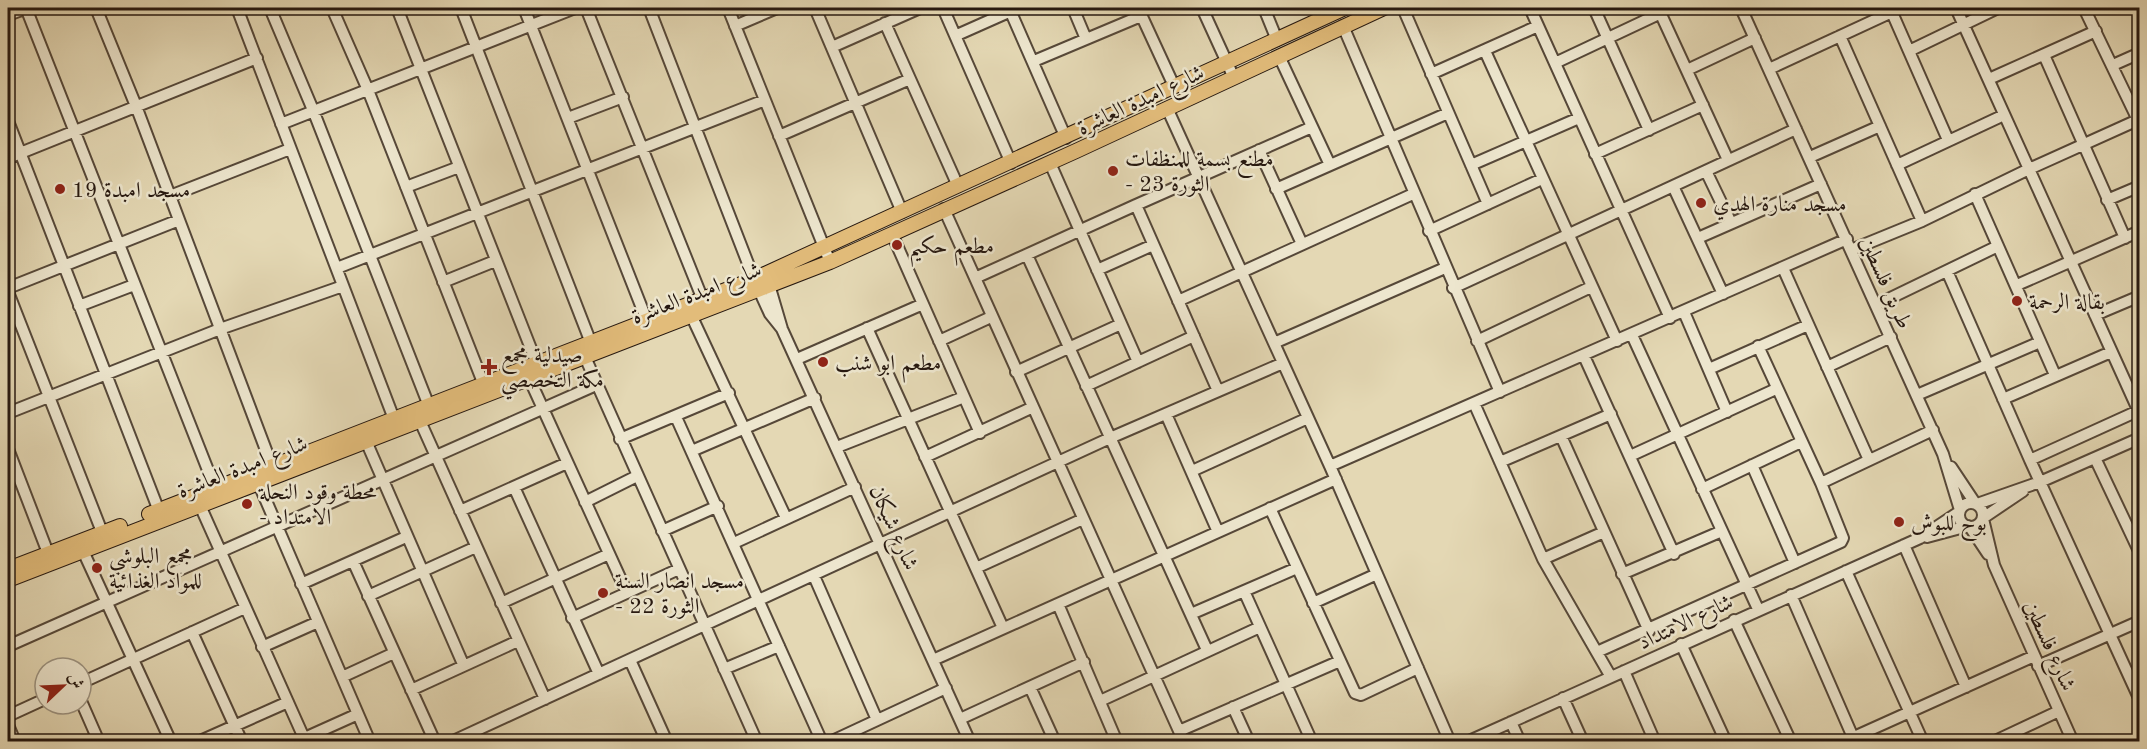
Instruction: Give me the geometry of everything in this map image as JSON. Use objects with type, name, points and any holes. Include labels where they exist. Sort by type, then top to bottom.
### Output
[{"type":"main road","name":"شارع امبدة العاشرة","points":[[8,580],[83,551],[198,500],[215,488],[272,466],[366,441],[692,317],[823,248],[1345,8]]},
{"type":"main road","name":"شارع امبدة العاشرة","points":[[8,569],[159,511],[258,482],[316,453],[394,419],[703,300],[830,262],[1384,8]]},
{"type":"main road","points":[[1028,155],[1034,169]]},
{"type":"street","points":[[8,15],[26,8],[215,488]]},
{"type":"street","points":[[96,8],[136,106],[272,466]]},
{"type":"street","points":[[237,8],[394,419]]},
{"type":"street","points":[[270,8],[314,110],[429,406]]},
{"type":"street","points":[[332,8],[368,90],[484,385]]},
{"type":"street","points":[[397,8],[537,364]]},
{"type":"street","points":[[461,8],[591,343]]},
{"type":"street","points":[[524,8],[647,321]]},
{"type":"street","points":[[281,124],[575,8]]},
{"type":"street","points":[[586,8],[644,147],[703,300]]},
{"type":"street","name":"شارع شيكان","points":[[649,8],[696,128],[762,282],[770,314],[782,329],[797,359],[969,741]]},
{"type":"street","points":[[728,8],[830,262]]},
{"type":"street","points":[[735,26],[777,8]]},
{"type":"street","points":[[814,8],[858,103],[902,212]]},
{"type":"street","points":[[832,47],[920,8]]},
{"type":"street","points":[[943,8],[957,35],[1011,163]]},
{"type":"street","points":[[1072,8],[1086,39]]},
{"type":"street","points":[[1202,8],[1234,78]]},
{"type":"street","points":[[1264,8],[1277,40]]},
{"type":"street","points":[[1403,8],[1488,204]]},
{"type":"street","points":[[1530,8],[1670,318]]},
{"type":"street","points":[[1594,8],[1649,130]]},
{"type":"street","name":"طريق فلسطين","points":[[1741,8],[1943,454],[1960,511]]},
{"type":"street","points":[[1956,8],[2139,412],[2030,460]]},
{"type":"street","points":[[1909,51],[1998,8]]},
{"type":"street","points":[[1330,466],[1783,268],[1922,220],[2139,120],[2084,8]]},
{"type":"street","points":[[957,35],[1010,9],[1066,138]]},
{"type":"street","points":[[1555,63],[1660,10],[1728,160]]},
{"type":"street","points":[[1768,69],[1891,10],[1948,140]]},
{"type":"street","points":[[1034,61],[1086,39],[1139,12],[1174,86]]},
{"type":"street","points":[[885,23],[958,186]]},
{"type":"street","points":[[1343,26],[1453,288],[1500,392]]},
{"type":"street","points":[[1431,74],[1538,26]]},
{"type":"street","points":[[1989,79],[2096,31]]},
{"type":"street","points":[[1840,36],[1922,220]]},
{"type":"street","points":[[1687,70],[1755,38]]},
{"type":"street","points":[[1485,51],[1566,235],[1617,341]]},
{"type":"street","points":[[2113,65],[2139,53]]},
{"type":"street","points":[[2044,55],[2125,238]]},
{"type":"street","points":[[1280,56],[1330,165]]},
{"type":"street","points":[[8,158],[257,58]]},
{"type":"street","points":[[779,136],[910,79]]},
{"type":"street","points":[[568,118],[623,97]]},
{"type":"street","points":[[337,268],[765,99]]},
{"type":"street","points":[[1595,154],[1703,105]]},
{"type":"street","points":[[1167,108],[1336,479],[1450,741]]},
{"type":"street","points":[[1276,189],[1448,113]]},
{"type":"street","points":[[1897,165],[2004,115]]},
{"type":"street","points":[[1471,165],[1579,118]]},
{"type":"street","points":[[8,121],[159,511]]},
{"type":"street","points":[[1809,158],[1880,126]]},
{"type":"street","points":[[975,279],[1312,127]]},
{"type":"street","points":[[1453,288],[1796,129]]},
{"type":"street","points":[[170,196],[290,149]]},
{"type":"street","points":[[1259,150],[1302,244]]},
{"type":"street","points":[[1050,163],[1138,362]]},
{"type":"street","points":[[406,187],[459,167]]},
{"type":"street","points":[[1706,171],[1731,224]]},
{"type":"street","points":[[1429,231],[1542,179]]},
{"type":"street","points":[[1698,237],[1821,184]]},
{"type":"street","points":[[1673,186],[1724,294]]},
{"type":"street","points":[[2107,200],[2139,186]]},
{"type":"street","points":[[1178,301],[1413,194]]},
{"type":"street","points":[[1975,194],[2055,375]]},
{"type":"street","points":[[1136,205],[1218,392]]},
{"type":"street","points":[[944,209],[1182,736],[1233,707],[1340,661]]},
{"type":"street","points":[[102,532],[8,290],[63,264],[179,220]]},
{"type":"street","points":[[2017,285],[2139,231]]},
{"type":"street","points":[[892,234],[980,433]]},
{"type":"street","points":[[1097,270],[1154,245]]},
{"type":"street","points":[[1876,305],[1998,246]]},
{"type":"street","points":[[1027,255],[1207,650]]},
{"type":"street","points":[[443,282],[495,261]]},
{"type":"street","points":[[1274,343],[1445,268]]},
{"type":"street","points":[[1783,268],[1869,460]]},
{"type":"street","points":[[1947,272],[2139,700]]},
{"type":"street","points":[[79,306],[134,285]]},
{"type":"street","points":[[8,413],[220,329],[344,286]]},
{"type":"street","points":[[1478,341],[1591,287]]},
{"type":"street","points":[[2095,315],[2139,296]]},
{"type":"street","points":[[797,359],[923,304]]},
{"type":"street","points":[[1684,312],[1727,412]]},
{"type":"street","points":[[692,317],[786,518]]},
{"type":"street","points":[[939,341],[991,317]]},
{"type":"street","points":[[1016,372],[1121,324]]},
{"type":"street","points":[[1708,369],[1808,325]]},
{"type":"street","points":[[867,328],[1003,628]]},
{"type":"street","points":[[1632,335],[1758,609]]},
{"type":"street","points":[[1086,386],[1194,336]]},
{"type":"street","points":[[1827,367],[1891,337]]},
{"type":"street","points":[[1917,395],[2040,342]]},
{"type":"street","points":[[1597,652],[1649,631],[1841,542],[1843,538],[1821,483],[1758,346]]},
{"type":"street","points":[[2003,399],[2112,352]]},
{"type":"street","points":[[1584,356],[1674,554]]},
{"type":"street","points":[[585,357],[757,741]]},
{"type":"street","points":[[452,741],[882,545],[1110,438],[1283,363]]},
{"type":"street","points":[[529,378],[627,593]]},
{"type":"street","points":[[8,646],[596,385]]},
{"type":"street","points":[[1630,456],[1776,389]]},
{"type":"street","points":[[620,439],[729,393]]},
{"type":"street","points":[[837,447],[964,397]]},
{"type":"street","points":[[694,450],[815,398]]},
{"type":"street","points":[[1474,404],[1543,559],[1611,677]]},
{"type":"street","points":[[925,457],[1032,408]]},
{"type":"street","points":[[1166,414],[1218,532]]},
{"type":"street","points":[[1500,462],[1611,414]]},
{"type":"street","points":[[676,417],[694,450],[822,741]]},
{"type":"street","points":[[1192,471],[1308,418]]},
{"type":"street","points":[[420,420],[544,699]]},
{"type":"street","points":[[1821,483],[1932,430]]},
{"type":"street","points":[[1561,436],[1649,631]]},
{"type":"street","points":[[2029,487],[1976,526],[1969,526],[1961,521],[1960,511],[1966,503],[1976,503],[2029,487],[2139,438]]},
{"type":"street","points":[[366,441],[381,481],[463,664]]},
{"type":"street","points":[[1702,489],[1801,442]]},
{"type":"street","points":[[8,450],[48,553]]},
{"type":"street","points":[[1943,454],[1982,510],[1983,519]]},
{"type":"street","points":[[2095,458],[2139,553]]},
{"type":"street","points":[[460,512],[567,463]]},
{"type":"street","points":[[1752,465],[1795,563]]},
{"type":"street","points":[[585,502],[637,476]]},
{"type":"street","points":[[933,660],[1336,479]]},
{"type":"street","points":[[258,482],[370,741]]},
{"type":"street","points":[[514,487],[599,674]]},
{"type":"street","points":[[734,543],[855,487]]},
{"type":"street","points":[[198,500],[288,702],[301,740],[358,714]]},
{"type":"street","points":[[662,531],[718,506]]},
{"type":"street","points":[[1270,508],[1340,661],[1358,695],[1418,669]]},
{"type":"street","name":"شارع الامتداد","points":[[1920,538],[1960,511]]},
{"type":"street","points":[[976,568],[1083,519]]},
{"type":"street","name":"شارع فلسطين","points":[[1983,519],[1995,565],[2073,741]]},
{"type":"street","name":"شارع الامتداد","points":[[1467,741],[1920,538],[1969,526]]},
{"type":"street","name":"شارع فلسطين","points":[[1969,526],[1995,565]]},
{"type":"street","points":[[1622,574],[1674,554],[1722,531]]},
{"type":"street","points":[[1543,559],[1604,532]]},
{"type":"street","points":[[301,584],[406,537]]},
{"type":"street","points":[[1904,545],[1966,687]]},
{"type":"street","points":[[368,596],[476,547]]},
{"type":"street","points":[[83,551],[171,741]]},
{"type":"street","points":[[501,603],[609,554]]},
{"type":"street","points":[[352,561],[435,741]]},
{"type":"street","points":[[1191,614],[1297,568]]},
{"type":"street","points":[[572,618],[679,569]]},
{"type":"street","points":[[1846,571],[1923,741]]},
{"type":"street","points":[[1313,603],[1377,574]]},
{"type":"street","points":[[814,576],[877,720]]},
{"type":"street","points":[[1244,591],[1312,741]]},
{"type":"street","points":[[1791,595],[1851,740],[1966,687],[2110,634],[2139,621]]},
{"type":"street","points":[[1058,604],[1117,741]]},
{"type":"street","points":[[93,678],[245,608]]},
{"type":"street","points":[[1734,620],[1791,741]]},
{"type":"street","points":[[262,647],[318,622]]},
{"type":"street","points":[[1100,701],[1260,627]]},
{"type":"street","points":[[192,632],[242,741]]},
{"type":"street","points":[[411,690],[463,664],[518,641]]},
{"type":"street","points":[[1681,644],[1726,741]]},
{"type":"street","points":[[724,669],[779,646]]},
{"type":"street","points":[[342,677],[394,653]]},
{"type":"street","points":[[630,660],[667,741]]},
{"type":"street","points":[[960,719],[1084,663]]},
{"type":"street","points":[[1624,671],[1655,741]]},
{"type":"street","points":[[1030,687],[1055,741]]},
{"type":"street","points":[[830,741],[946,688]]},
{"type":"street","points":[[1563,698],[1583,741]]},
{"type":"street","points":[[198,741],[288,702]]},
{"type":"street","points":[[8,716],[33,705]]},
{"type":"street","points":[[1233,707],[1249,741]]},
{"type":"street","points":[[1993,741],[2059,711]]},
{"type":"street","points":[[87,716],[98,741]]},
{"type":"street","points":[[1511,722],[1520,741]]},
{"type":"street","points":[[8,725],[15,741]]},
{"type":"place","name":"مطنع بسمة للمنظفات - الثورة 23","points":[[1113,171]]},
{"type":"place","name":"مسجد امبدة 19","points":[[60,189]]},
{"type":"place","name":"مسجد منارة الهدي","points":[[1701,203]]},
{"type":"place","name":"مطعم حكيم","points":[[897,245]]},
{"type":"place","name":"بقالة الرحمة","points":[[2017,301]]},
{"type":"place","name":"مطعم ابو شنب","points":[[823,362]]},
{"type":"place","name":"صيدلية مجمع مكة التخصصي","points":[[489,367]]},
{"type":"place","name":"محطة وقود النحلة - الامتداد","points":[[247,504]]},
{"type":"place","name":"بوح للبوش","points":[[1899,522]]},
{"type":"place","name":"مجمع البلوشي للمواد الغذائية","points":[[97,568]]},
{"type":"place","name":"مسجد انصار السنة - الثورة 22","points":[[603,593]]}]
